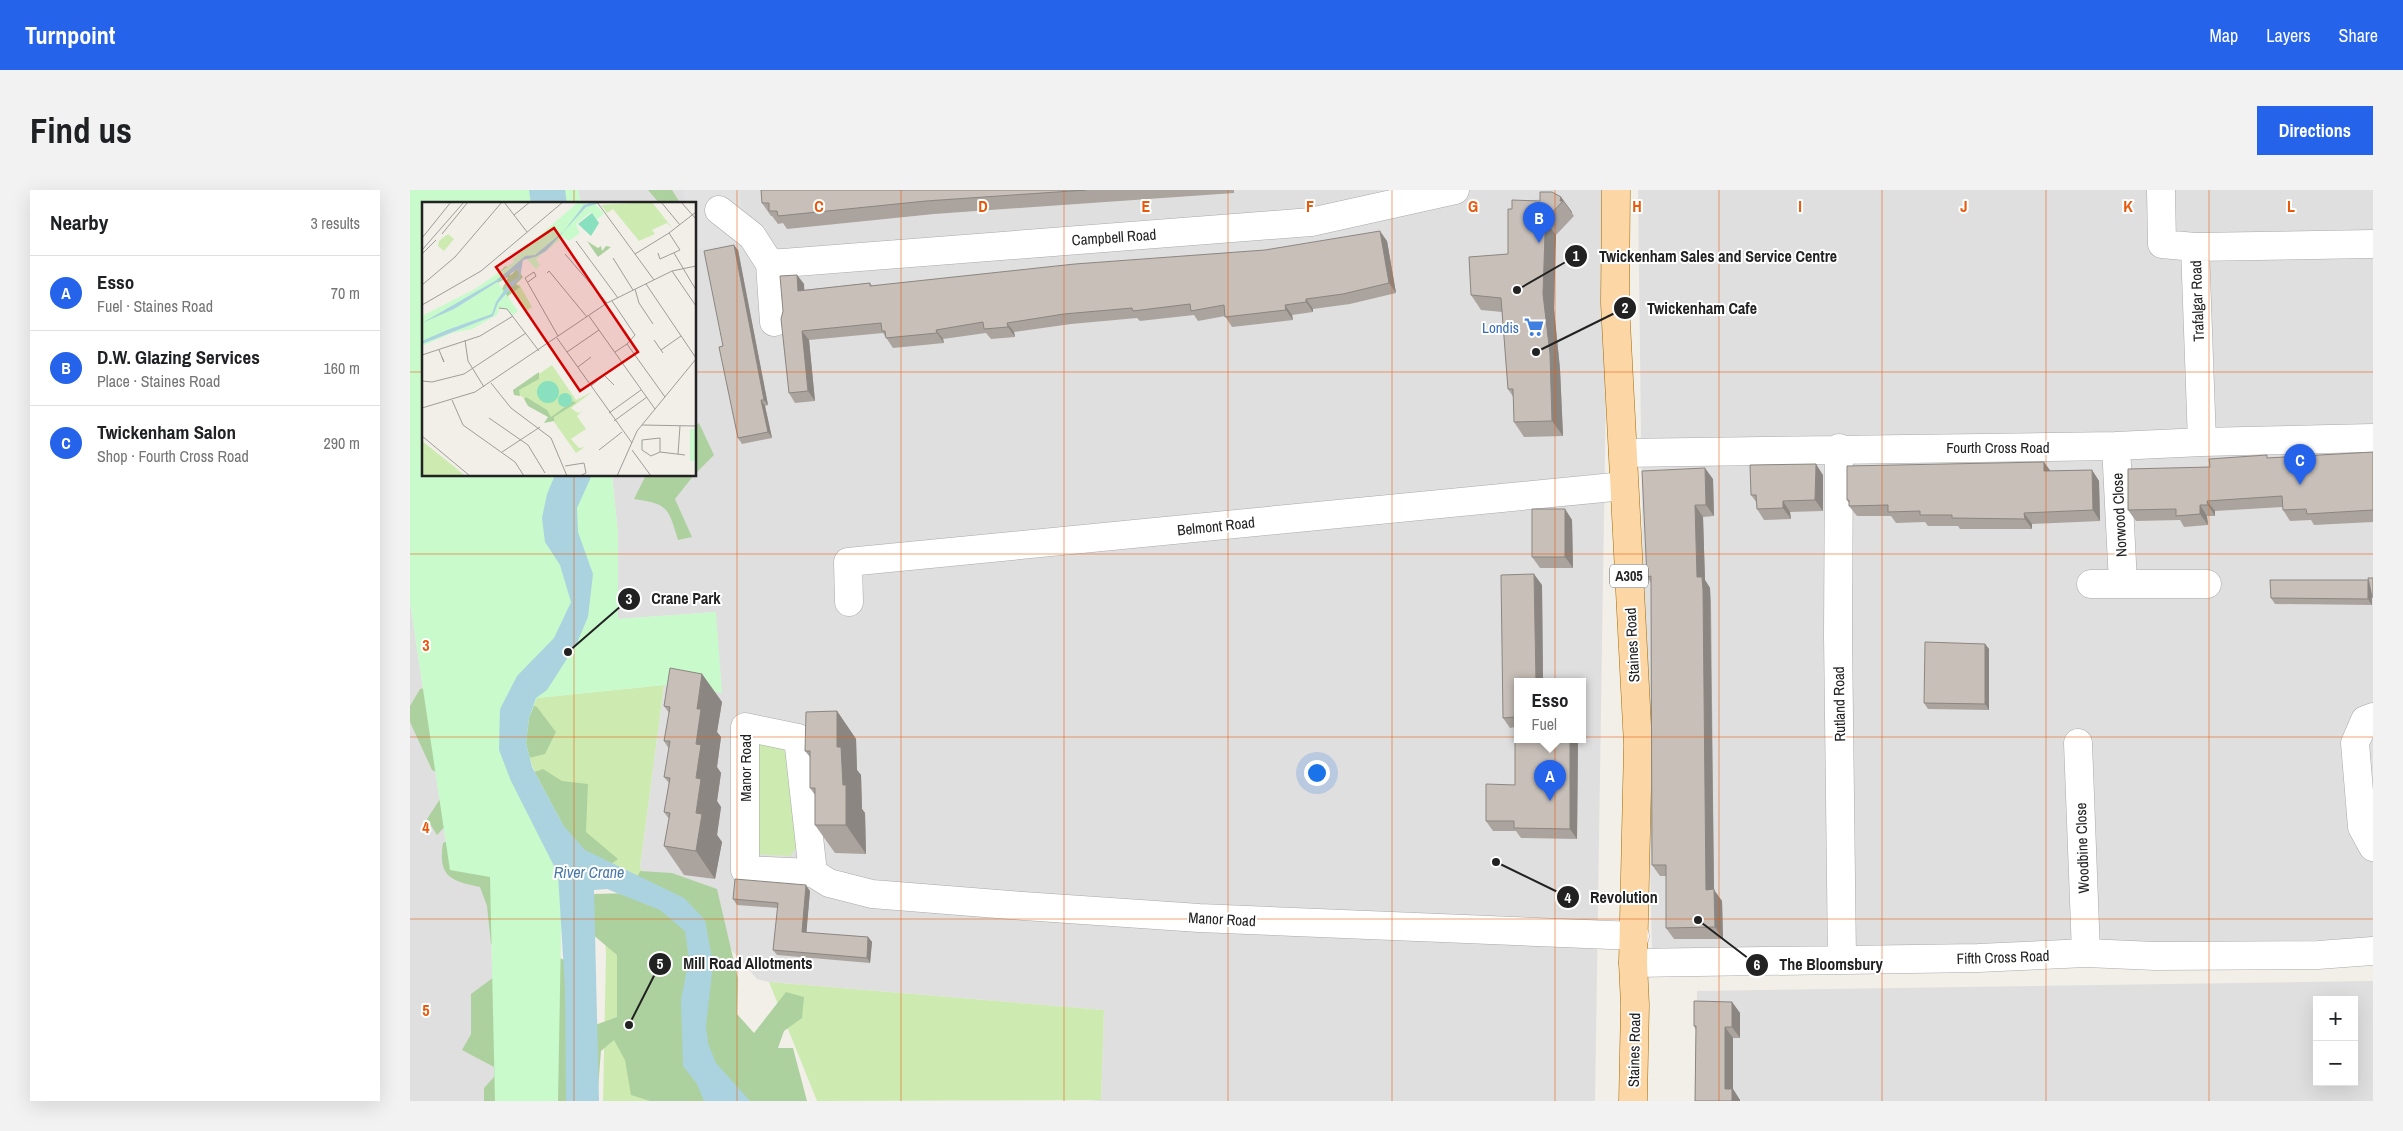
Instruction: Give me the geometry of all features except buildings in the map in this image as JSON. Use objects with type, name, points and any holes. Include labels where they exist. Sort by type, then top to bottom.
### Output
[{"type":"main road","name":"Staines Road","points":[[1616,190],[1615,303],[1638,745],[1633,963],[1635,1005],[1633,1101]]},
{"type":"street","name":"Campbell Road","points":[[770,264],[1311,222],[1455,190]]},
{"type":"street","points":[[2161,190],[2162,244],[2195,247]]},
{"type":"street","points":[[719,210],[752,236],[770,264],[774,322]]},
{"type":"street","name":"Trafalgar Road","points":[[2202,442],[2195,247],[2373,244]]},
{"type":"street","name":"Fourth Cross Road","points":[[1623,453],[1839,448],[2116,446],[2373,438]]},
{"type":"street","name":"Norwood Close","points":[[2116,446],[2123,583]]},
{"type":"street","name":"Rutland Road","points":[[1839,448],[1838,636],[1842,960]]},
{"type":"street","name":"Belmont Road","points":[[849,602],[848,562],[1624,486]]},
{"type":"street","points":[[2091,584],[2207,584]]},
{"type":"street","points":[[2373,717],[2365,720],[2355,743],[2362,827],[2373,847]]},
{"type":"street","name":"Manor Road","points":[[813,872],[798,738],[745,727],[745,870],[813,872],[830,883],[872,894],[1010,905],[1199,918],[1634,936]]},
{"type":"street","name":"Woodbine Close","points":[[2078,743],[2086,953]]},
{"type":"street","name":"Fifth Cross Road","points":[[1633,963],[1978,958],[2086,953],[2155,956],[2318,955],[2373,951]]},
{"type":"shaded area","points":[[578,190],[1609,190],[1595,1101],[1087,1101],[1101,1100],[1104,1010],[769,982],[757,979],[705,920],[648,881],[640,867],[664,685],[716,612],[618,619],[618,534],[612,476],[696,476],[696,202],[581,202]]},
{"type":"shaded area","points":[[683,190],[740,190],[744,241],[696,250],[696,202],[686,202]]},
{"type":"shaded area","points":[[1638,190],[2373,190],[2373,939],[1652,951],[1642,515]]},
{"type":"shaded area","points":[[410,602],[450,870],[490,877],[495,1101],[410,1101]]},
{"type":"shaded area","points":[[2373,981],[2373,1101],[1695,1101],[1697,991]]},
{"type":"green space","points":[[410,190],[578,190],[581,202],[422,202],[422,476],[612,476],[618,534],[618,619],[716,612],[722,693],[664,685],[537,698],[529,718],[526,743],[532,767],[563,825],[558,1101],[495,1101],[490,877],[450,870],[410,602]]},
{"type":"green space","points":[[648,190],[672,190],[680,202],[658,202]]},
{"type":"green space","points":[[699,423],[714,455],[696,473],[696,425]]},
{"type":"green space","points":[[646,476],[693,476],[675,499],[692,537],[678,540],[672,521],[665,509],[654,503],[634,499]]},
{"type":"green space","points":[[664,685],[640,867],[648,881],[586,850],[568,831],[549,800],[533,767],[528,753],[526,731],[536,698]]},
{"type":"green space","points":[[433,686],[507,694],[537,707],[556,732],[545,754],[504,764],[437,835],[427,819],[453,779],[432,770],[410,722],[410,706],[420,689]]},
{"type":"green space","points":[[761,741],[779,744],[787,751],[801,843],[790,856],[754,854],[750,752]]},
{"type":"green space","points":[[543,769],[562,781],[588,784],[586,832],[618,859],[606,868],[576,850],[520,777]]},
{"type":"green space","points":[[458,836],[500,875],[513,939],[491,944],[487,906],[480,887],[453,879],[444,869],[442,863],[443,843]]},
{"type":"green space","points":[[640,871],[672,873],[717,889],[738,979],[737,1014],[754,1033],[786,992],[804,997],[802,1018],[784,1031],[778,1048],[793,1048],[807,1101],[650,1101],[631,1095],[625,1060],[614,1040],[601,1051],[597,1101],[484,1101],[484,1088],[494,1077],[494,1067],[462,1050],[471,1034],[471,994],[494,977],[560,958],[592,973],[595,1025],[617,1017],[617,955],[592,934],[593,894],[631,893]]},
{"type":"green space","points":[[613,904],[674,1101],[603,1101],[606,953],[604,921]]},
{"type":"green space","points":[[769,982],[1104,1010],[1101,1100],[817,1101]]},
{"type":"water","points":[[529,190],[565,190],[567,202],[531,202]]},
{"type":"water","name":"River Crane","points":[[555,476],[592,476],[577,508],[578,532],[593,574],[588,617],[577,643],[547,690],[536,698],[529,718],[526,743],[532,767],[563,825],[585,850],[684,898],[705,920],[713,964],[706,1026],[708,1043],[716,1063],[750,1101],[704,1101],[697,1084],[683,1066],[681,1000],[689,959],[685,931],[660,910],[607,889],[594,890],[599,1101],[566,1101],[565,989],[558,874],[511,781],[499,750],[500,709],[517,676],[554,638],[571,602],[560,565],[545,542],[542,518],[547,494]]},
{"type":"place","name":"D.W. Glazing Services","points":[[1539,243]]},
{"type":"place","name":"Twickenham Sales and Service Centre","points":[[1517,290]]},
{"type":"place","name":"Londis","points":[[1534,327]]},
{"type":"place","name":"Twickenham Cafe","points":[[1536,352]]},
{"type":"place","name":"Twickenham Salon","points":[[2300,485]]},
{"type":"place","name":"Crane Park","points":[[568,652]]},
{"type":"place","name":"Esso","points":[[1550,801]]},
{"type":"place","name":"Revolution","points":[[1496,862]]},
{"type":"place","name":"The Bloomsbury","points":[[1698,920]]},
{"type":"place","name":"Mill Road Allotments","points":[[629,1025]]}]
